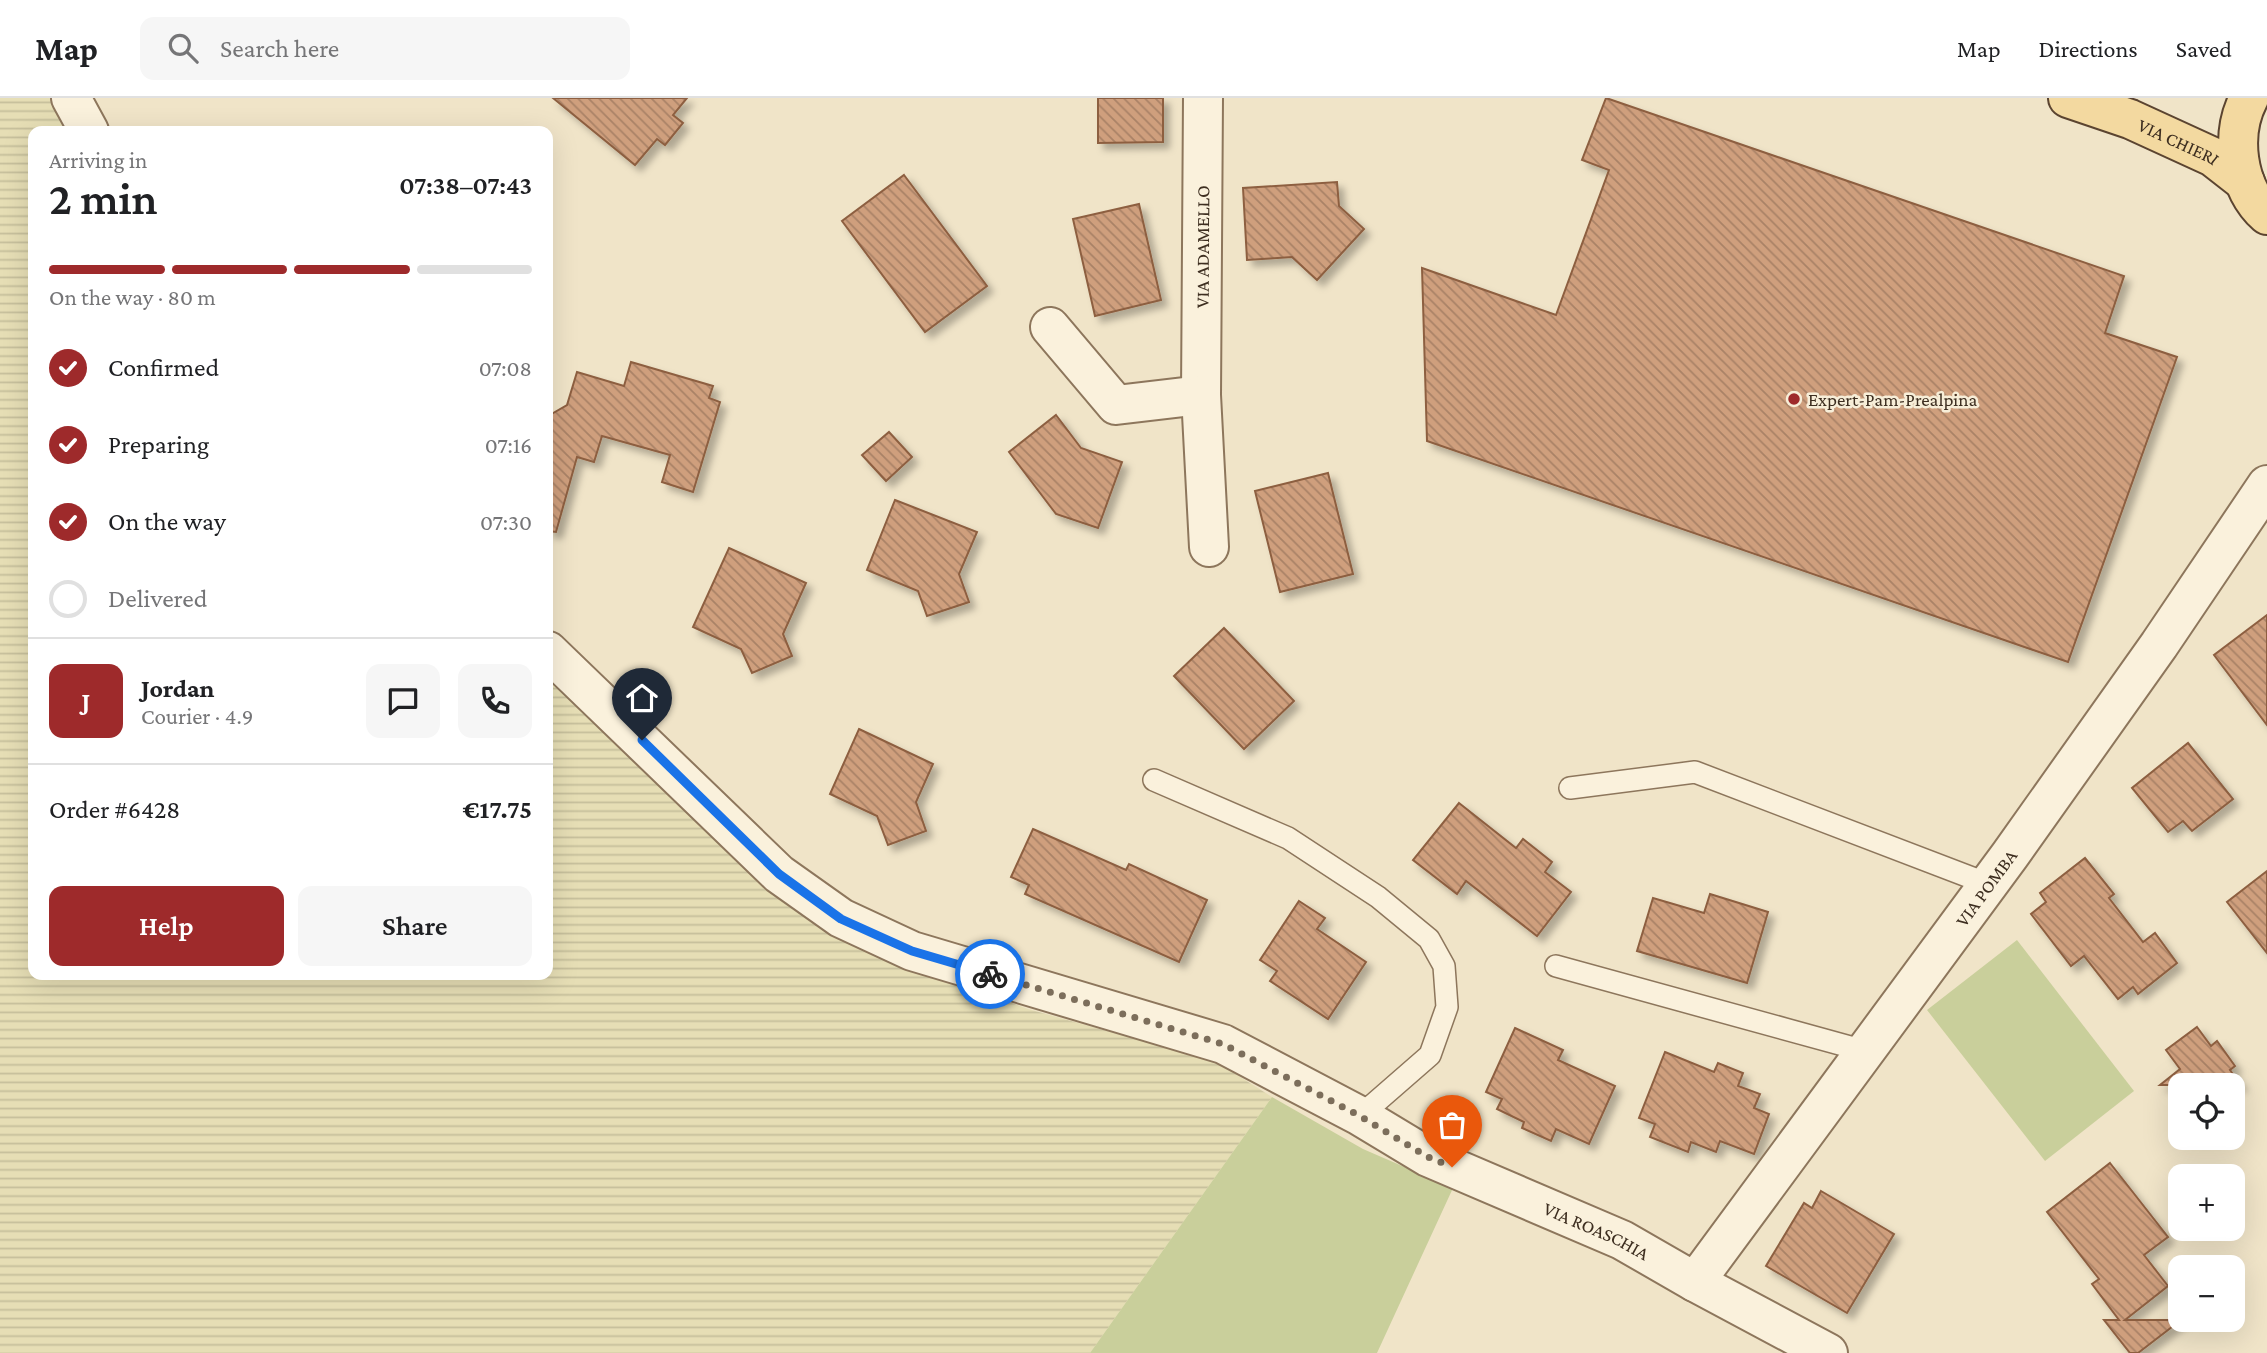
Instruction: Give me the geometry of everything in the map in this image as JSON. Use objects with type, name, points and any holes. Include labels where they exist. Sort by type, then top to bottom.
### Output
[{"type":"main road","name":"VIA CHIERI","points":[[2068,98],[2130,119],[2201,152],[2245,182]]},
{"type":"main road","name":"VIA CHIERI","points":[[2249,98],[2242,110],[2237,146],[2245,182],[2261,210],[2267,215]]},
{"type":"street","points":[[71,98],[86,126]]},
{"type":"street","name":"VIA ADAMELLO","points":[[1203,98],[1201,396],[1209,547]]},
{"type":"street","points":[[1050,327],[1116,405],[1201,396]]},
{"type":"street","name":"VIA POMBA","points":[[1695,1282],[2160,645],[2267,485]]},
{"type":"street","name":"VIA ROASCHIA","points":[[553,656],[779,874],[841,919],[912,951],[1223,1044],[1360,1116],[1428,1157],[1622,1240],[1828,1353]]},
{"type":"lane","points":[[1570,788],[1695,772],[1988,884]]},
{"type":"lane","points":[[1154,780],[1288,838],[1378,897],[1429,939],[1444,966],[1447,1007],[1430,1055],[1360,1116]]},
{"type":"lane","points":[[1556,966],[1865,1051]]},
{"type":"shaded area","points":[[0,98],[57,98],[76,126],[28,126],[28,980],[553,980],[553,679],[711,834],[789,905],[854,943],[1028,1009],[1215,1061],[1272,1097],[1090,1353],[0,1353]]},
{"type":"green space","points":[[2017,940],[2134,1091],[2045,1161],[1927,1010]]},
{"type":"green space","points":[[1272,1097],[1363,1149],[1453,1188],[1377,1353],[1090,1353]]},
{"type":"building","points":[[553,98],[687,98],[673,115],[683,123],[665,145],[657,139],[635,165]]},
{"type":"building","points":[[1098,98],[1163,98],[1163,142],[1098,143]]},
{"type":"building","name":"Expert-Pam-Prealpina","points":[[1606,98],[2124,276],[2105,333],[2177,357],[2068,662],[1427,441],[1422,268],[1556,315],[1609,170],[1582,160]]},
{"type":"building","points":[[904,175],[987,286],[925,332],[842,221]]},
{"type":"building","points":[[1337,182],[1339,206],[1364,229],[1317,280],[1292,257],[1247,260],[1243,188]]},
{"type":"building","points":[[1139,204],[1161,300],[1095,316],[1073,219]]},
{"type":"building","points":[[631,362],[713,386],[709,398],[720,402],[693,492],[662,482],[670,455],[602,436],[594,462],[577,457],[556,532],[553,532],[553,413],[567,405],[577,372],[624,386]]},
{"type":"building","points":[[1056,415],[1081,448],[1122,462],[1098,528],[1056,514],[1009,452]]},
{"type":"building","points":[[889,432],[912,457],[886,481],[862,455]]},
{"type":"building","points":[[1328,473],[1353,574],[1280,592],[1255,491]]},
{"type":"building","points":[[895,500],[977,532],[959,574],[969,602],[927,616],[918,591],[867,570]]},
{"type":"building","points":[[729,548],[806,583],[783,634],[792,656],[752,673],[741,649],[693,627]]},
{"type":"building","points":[[2267,615],[2267,725],[2214,655]]},
{"type":"building","points":[[1224,628],[1294,701],[1244,749],[1174,676]]},
{"type":"building","points":[[859,729],[933,764],[916,802],[926,831],[888,845],[877,816],[830,794]]},
{"type":"building","points":[[2188,743],[2233,799],[2192,831],[2183,821],[2168,832],[2132,788]]},
{"type":"building","points":[[1459,803],[1516,848],[1523,839],[1552,862],[1545,872],[1571,892],[1537,936],[1466,881],[1457,894],[1413,860]]},
{"type":"building","points":[[1033,829],[1126,870],[1129,864],[1207,900],[1179,962],[1025,894],[1029,885],[1011,877]]},
{"type":"building","points":[[2085,858],[2114,894],[2109,898],[2143,942],[2155,933],[2177,963],[2138,994],[2133,987],[2118,999],[2084,956],[2071,966],[2031,914],[2046,902],[2040,893]]},
{"type":"building","points":[[2267,871],[2267,953],[2227,902]]},
{"type":"building","points":[[1710,894],[1768,912],[1747,983],[1637,951],[1653,898],[1704,913]]},
{"type":"building","points":[[1299,901],[1325,918],[1317,929],[1366,962],[1328,1019],[1270,981],[1277,971],[1260,960]]},
{"type":"building","points":[[2197,1027],[2211,1046],[2217,1041],[2235,1066],[2230,1070],[2232,1073],[2175,1073],[2180,1069],[2166,1050]]},
{"type":"building","points":[[1515,1028],[1563,1050],[1558,1060],[1615,1086],[1589,1144],[1556,1129],[1551,1141],[1522,1128],[1524,1122],[1497,1109],[1502,1099],[1486,1092]]},
{"type":"building","points":[[1665,1052],[1714,1072],[1718,1063],[1743,1073],[1738,1086],[1760,1094],[1754,1108],[1769,1114],[1754,1154],[1720,1141],[1716,1152],[1691,1142],[1688,1152],[1650,1137],[1655,1124],[1639,1118]]},
{"type":"building","points":[[2110,1163],[2168,1237],[2144,1255],[2168,1286],[2125,1320],[2168,1320],[2168,1330],[2138,1353],[2130,1353],[2104,1320],[2119,1320],[2092,1284],[2099,1279],[2047,1212]]},
{"type":"building","points":[[1821,1191],[1894,1234],[1847,1313],[1766,1266],[1804,1203],[1812,1208]]},
{"type":"way so far","points":[[990,974],[1223,1044],[1360,1116],[1428,1157],[1452,1167]]},
{"type":"place","name":"Expert-Pam-Prealpina","points":[[1794,399]]},
{"type":"route","points":[[642,740],[779,874],[841,919],[912,951],[990,974]]}]
